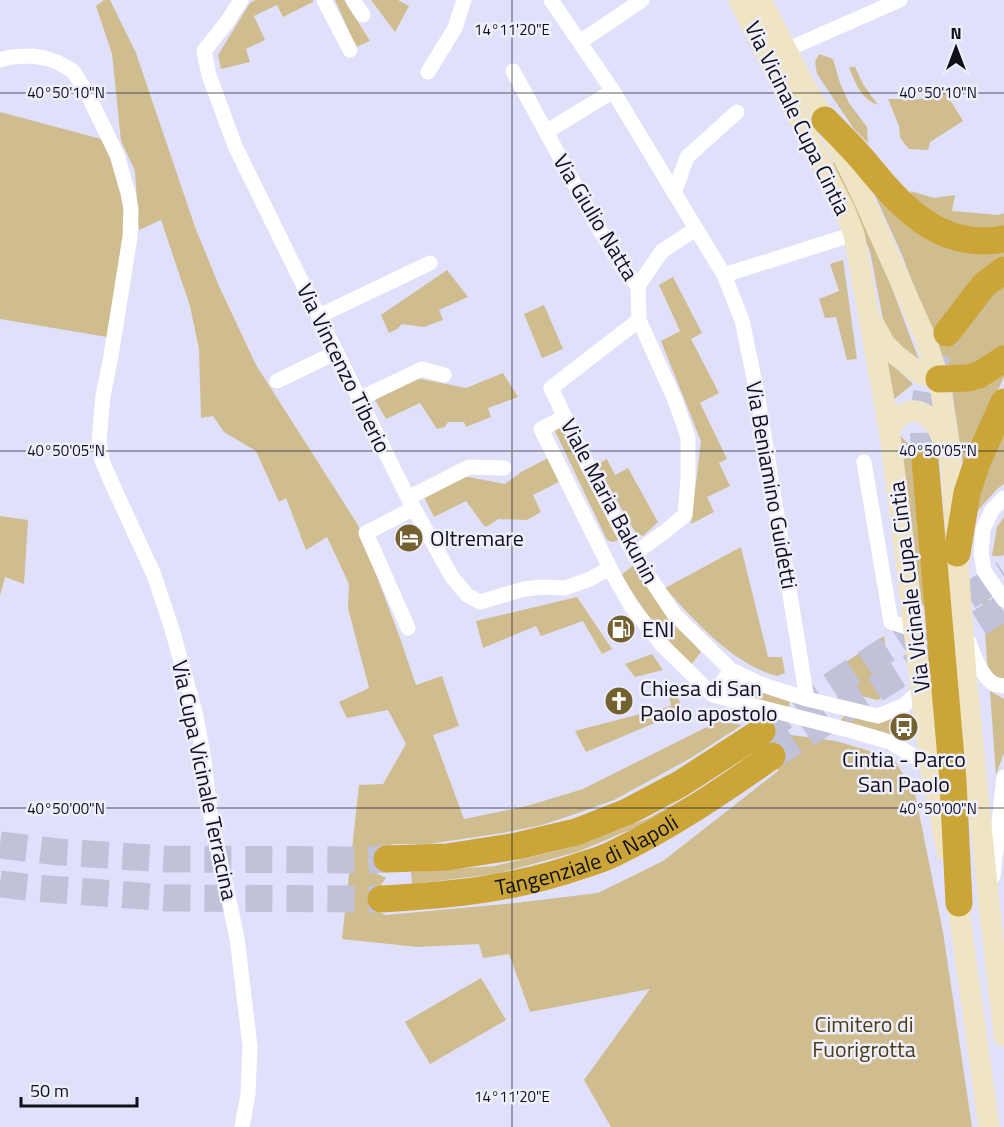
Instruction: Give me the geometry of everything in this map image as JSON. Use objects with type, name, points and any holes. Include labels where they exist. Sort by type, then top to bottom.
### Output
[{"type":"highway","points":[[825,120],[861,158],[885,188],[912,214],[935,229],[963,238],[1004,239]]},
{"type":"highway","points":[[947,333],[984,285],[1004,270]]},
{"type":"highway","points":[[939,379],[968,378],[979,375],[1004,359]]},
{"type":"highway","points":[[957,553],[967,493],[978,460],[1004,402]]},
{"type":"highway","points":[[925,460],[953,781],[959,903]]},
{"type":"highway","name":"Tangenziale di Napoli","points":[[387,859],[447,857],[517,846],[576,832],[627,812],[680,784],[762,731]]},
{"type":"highway","name":"Tangenziale di Napoli","points":[[381,899],[502,888],[556,875],[611,855],[696,808],[772,756]]},
{"type":"main road","name":"Via Vicinale Cupa Cintia","points":[[739,0],[845,211],[854,234],[889,428],[930,766],[959,903],[989,1127]]},
{"type":"main road","name":"Via Vicinale Cupa Cintia","points":[[761,0],[861,193],[924,334],[939,379],[952,470],[962,624],[1004,1036]]},
{"type":"main road","points":[[867,312],[885,344],[891,350],[921,374],[939,379]]},
{"type":"main road","points":[[889,428],[904,413],[920,411],[928,417],[942,436],[952,470]]},
{"type":"street","name":"Via Vincenzo Tiberio","points":[[241,0],[204,51],[209,75],[236,146],[411,503],[452,577],[467,595],[480,602],[542,586],[565,588],[590,579],[610,568]]},
{"type":"street","points":[[324,0],[350,50]]},
{"type":"street","points":[[353,0],[363,15]]},
{"type":"street","points":[[428,72],[455,28],[464,0]]},
{"type":"street","name":"Via Beniamino Guidetti","points":[[552,0],[613,91],[724,276],[742,320],[757,393],[807,699]]},
{"type":"street","points":[[580,42],[642,0]]},
{"type":"street","points":[[786,50],[900,0]]},
{"type":"street","name":"Via Cupa Vicinale Terracina","points":[[0,60],[31,56],[45,58],[73,71],[82,84],[112,145],[128,193],[131,209],[130,237],[103,396],[99,441],[108,477],[154,575],[172,629],[196,716],[210,812],[237,938],[250,1046],[248,1094],[242,1127]]},
{"type":"street","name":"Via Giulio Natta","points":[[513,71],[595,222],[622,267],[638,286],[639,320],[675,400],[688,437],[685,515],[634,554]]},
{"type":"street","points":[[546,132],[613,91]]},
{"type":"street","points":[[674,193],[687,157],[737,112]]},
{"type":"street","points":[[638,286],[662,251],[696,229]]},
{"type":"street","points":[[724,276],[854,234]]},
{"type":"street","points":[[319,316],[430,263]]},
{"type":"street","name":"Viale Maria Bakunin","points":[[639,320],[550,388],[634,554],[674,614],[731,670],[763,685],[807,699],[878,716],[903,706],[921,690]]},
{"type":"street","points":[[278,381],[337,352]]},
{"type":"street","points":[[359,399],[422,369],[444,375]]},
{"type":"street","name":"Viale Maria Bakunin","points":[[565,417],[541,429],[610,568],[631,606],[663,646],[713,695]]},
{"type":"street","points":[[864,462],[891,622],[913,629]]},
{"type":"street","points":[[408,628],[366,533],[469,467],[504,468]]},
{"type":"street","points":[[1004,498],[993,510],[982,529],[981,552],[984,571],[1004,600]]},
{"type":"street","points":[[595,536],[617,522]]},
{"type":"street","points":[[962,624],[974,656],[983,672],[994,684],[1004,686]]},
{"type":"street","points":[[731,670],[713,695],[890,742],[930,766]]},
{"type":"street","points":[[808,719],[832,705]]},
{"type":"street","points":[[989,905],[1004,777]]},
{"type":"green space","name":"Cimitero di Fuorigrotta","points":[[104,0],[110,0],[136,53],[195,227],[219,286],[256,365],[358,525],[416,685],[442,676],[459,726],[433,735],[464,819],[527,806],[583,789],[719,721],[742,725],[691,758],[614,800],[575,814],[542,825],[502,833],[429,844],[393,844],[375,852],[368,861],[374,872],[386,878],[370,900],[370,909],[386,915],[598,893],[663,861],[778,771],[762,731],[836,741],[893,758],[915,793],[943,932],[972,1127],[611,1127],[584,1080],[650,989],[530,1012],[509,954],[483,958],[479,944],[417,947],[342,939],[359,785],[383,784],[406,744],[388,710],[347,718],[339,702],[369,688],[348,608],[349,584],[327,537],[306,550],[286,498],[279,502],[256,451],[224,432],[213,416],[201,418],[199,349],[190,306],[161,220],[139,230],[135,171],[121,141],[112,54],[96,6]]},
{"type":"green space","points":[[256,0],[313,0],[313,2],[283,17],[277,5],[254,16],[265,40],[246,49],[250,62],[221,69],[218,55],[250,3]]},
{"type":"green space","points":[[335,0],[344,0],[370,41],[356,47]]},
{"type":"green space","points":[[371,0],[398,0],[409,6],[395,32]]},
{"type":"green space","points":[[819,54],[833,59],[849,103],[867,127],[868,143],[854,129],[817,74],[815,62]]},
{"type":"green space","points":[[849,67],[855,67],[863,84],[878,105],[863,95]]},
{"type":"green space","points":[[945,92],[963,121],[930,142],[928,150],[909,149],[900,138],[899,126],[888,99],[920,99]]},
{"type":"green space","points":[[0,112],[105,140],[113,156],[127,220],[107,337],[0,319]]},
{"type":"green space","points":[[837,161],[878,251],[919,360],[895,345],[883,319],[870,251],[832,164]]},
{"type":"green space","points":[[873,191],[1004,245],[1004,260],[983,300],[1004,285],[1004,348],[983,362],[953,372],[945,368],[902,255]]},
{"type":"green space","points":[[911,191],[934,198],[955,195],[952,211],[998,215],[1004,213],[1004,227],[958,227],[935,215],[911,195]]},
{"type":"green space","points":[[843,260],[857,359],[847,360],[836,317],[825,318],[819,299],[839,291],[830,264]]},
{"type":"green space","points":[[447,270],[468,297],[439,310],[443,320],[424,327],[402,324],[389,333],[381,315]]},
{"type":"green space","points":[[673,277],[702,333],[691,339],[719,393],[700,403],[727,459],[719,463],[730,486],[707,497],[714,512],[691,524],[701,441],[661,341],[680,331],[659,285]]},
{"type":"green space","points":[[544,305],[563,349],[542,358],[524,314]]},
{"type":"green space","points":[[882,355],[913,384],[893,400]]},
{"type":"green space","points":[[1004,372],[1004,377],[963,465],[952,390]]},
{"type":"green space","points":[[503,373],[518,397],[488,408],[491,417],[466,427],[464,422],[448,422],[445,427],[437,429],[420,403],[386,419],[375,400],[416,378],[466,388]]},
{"type":"green space","points":[[564,424],[619,538],[617,541],[607,540],[554,429]]},
{"type":"green space","points":[[897,433],[916,451],[933,604],[917,606]]},
{"type":"green space","points":[[1004,434],[1004,484],[974,515],[989,461]]},
{"type":"green space","points":[[550,457],[559,482],[533,495],[541,512],[527,520],[498,519],[485,527],[466,501],[434,517],[424,497],[463,476],[505,484],[521,472]]},
{"type":"green space","points":[[607,459],[615,475],[628,468],[658,522],[643,536],[636,533],[597,465]]},
{"type":"green space","points":[[0,516],[28,520],[24,584],[5,577],[0,596]]},
{"type":"green space","points":[[1004,517],[1004,555],[992,556],[997,527]]},
{"type":"green space","points":[[741,547],[768,657],[782,657],[785,673],[777,676],[744,662],[715,640],[665,588]]},
{"type":"green space","points":[[635,564],[666,613],[701,652],[691,665],[654,625],[621,575]]},
{"type":"green space","points":[[982,594],[1004,615],[1004,681],[988,673]]},
{"type":"green space","points":[[577,597],[612,649],[602,654],[583,621],[541,636],[536,626],[483,648],[476,621]]},
{"type":"green space","points":[[884,636],[891,692],[878,700],[848,693],[826,676]]},
{"type":"green space","points":[[652,654],[663,670],[635,677],[625,664]]},
{"type":"green space","points":[[733,682],[790,702],[788,710],[730,690]]},
{"type":"green space","points":[[990,691],[1004,699],[1004,753],[996,775]]},
{"type":"green space","points":[[676,692],[683,711],[586,752],[575,731],[671,706],[669,695]]},
{"type":"green space","points":[[844,716],[878,721],[899,717],[906,747],[840,721]]},
{"type":"green space","points":[[705,787],[649,822],[577,852],[496,874],[412,884],[411,872],[495,866],[576,846],[647,819]]},
{"type":"green space","points":[[481,978],[506,1020],[430,1064],[405,1022]]},
{"type":"tunnel","points":[[925,460],[926,395],[929,380],[947,333]]},
{"type":"tunnel","points":[[762,731],[1004,573]]},
{"type":"tunnel","points":[[772,756],[1004,607]]},
{"type":"tunnel","points":[[0,845],[58,852],[165,859],[387,859]]},
{"type":"tunnel","points":[[0,884],[168,898],[381,899]]},
{"type":"place","name":"Oltremare","points":[[409,538]]},
{"type":"place","name":"ENI","points":[[621,629]]},
{"type":"place","name":"Chiesa di San Paolo apostolo","points":[[619,701]]},
{"type":"place","name":"Cintia - Parco San Paolo","points":[[904,727]]}]
